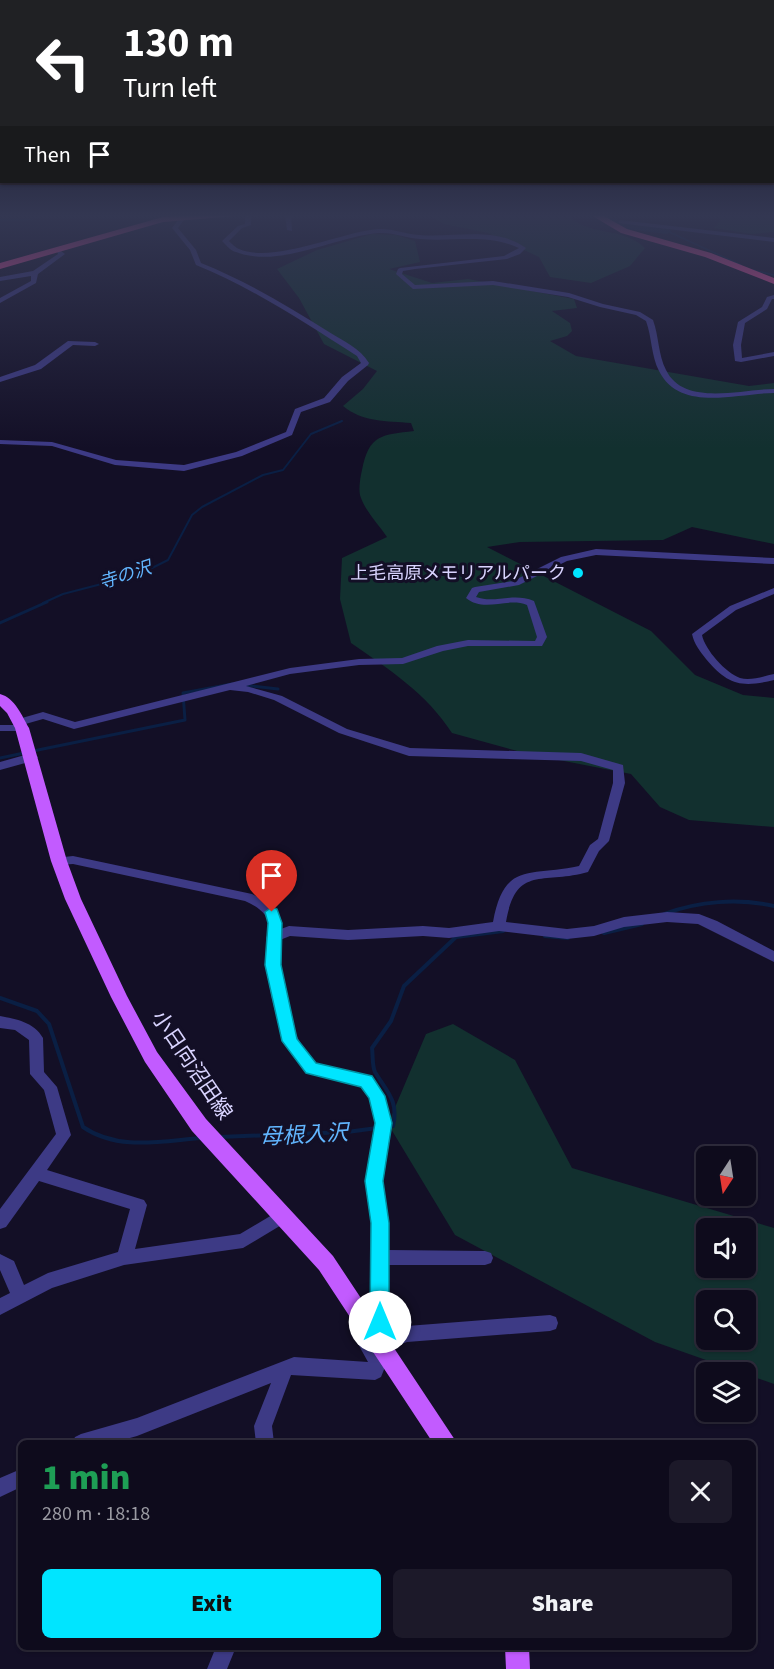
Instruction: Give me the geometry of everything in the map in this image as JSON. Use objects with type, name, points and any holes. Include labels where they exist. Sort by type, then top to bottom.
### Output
[{"type":"main road","name":"小日向沼田線","points":[[0,698],[13,711],[20,725],[32,757],[59,861],[94,945],[151,1057],[199,1125],[326,1263],[444,1440]]},
{"type":"main road","points":[[518,1650],[518,1669]]},
{"type":"street","points":[[0,301],[15,293]]},
{"type":"street","points":[[0,442],[52,444],[116,462],[189,468],[239,454],[289,433],[298,411],[327,400],[345,379],[362,368],[365,363],[360,355],[327,333],[258,293]]},
{"type":"street","points":[[556,293],[638,313],[649,320],[663,370],[672,385],[680,390],[696,395],[711,396],[774,391]]},
{"type":"street","points":[[774,297],[769,298],[765,308],[742,322],[737,354],[738,359],[741,360],[774,354]]},
{"type":"street","points":[[0,380],[38,367],[71,343],[95,344]]},
{"type":"street","points":[[0,729],[20,725],[43,715],[74,726],[290,671],[359,662],[404,661],[441,648],[468,643],[538,644],[542,637],[531,603],[518,598],[483,603],[471,598],[472,593],[475,590],[516,583],[564,559],[581,555],[616,551],[774,561]]},
{"type":"street","points":[[774,591],[733,608],[697,634],[701,645],[729,678],[749,682],[774,677]]},
{"type":"street","points":[[228,688],[249,689],[278,698],[342,731],[409,752],[580,757],[619,768],[619,783],[603,841],[594,848],[585,869],[573,873],[532,874],[515,882],[501,903],[498,926]]},
{"type":"street","points":[[0,766],[32,757]]},
{"type":"street","points":[[59,861],[73,860],[248,897],[263,904],[272,912],[275,923],[272,938],[273,965],[290,1041],[311,1069],[366,1081],[376,1096],[384,1123],[374,1181],[380,1223],[380,1344],[406,1334],[550,1323]]},
{"type":"street","points":[[272,938],[289,931],[348,935],[423,931],[449,933],[498,926],[567,934],[667,917],[699,919],[774,957]]},
{"type":"street","points":[[0,1022],[19,1025],[36,1038],[37,1074],[50,1087],[64,1135],[0,1222]]},
{"type":"street","points":[[36,1173],[139,1205],[124,1257]]},
{"type":"street","points":[[0,1307],[48,1281],[124,1257],[243,1240],[257,1234],[282,1216]]},
{"type":"street","points":[[380,1257],[485,1258]]},
{"type":"street","points":[[0,1261],[8,1266],[20,1296]]},
{"type":"street","points":[[92,1440],[137,1427],[294,1365],[375,1371],[378,1362],[365,1342],[368,1326]]},
{"type":"street","points":[[265,1440],[263,1426],[284,1370]]},
{"type":"street","points":[[0,1488],[18,1479]]},
{"type":"street","points":[[217,1669],[225,1650]]},
{"type":"green space","points":[[295,293],[542,293],[574,299],[577,308],[552,311],[570,323],[572,331],[567,336],[550,341],[576,356],[749,386],[774,383],[774,544],[692,527],[663,540],[520,542],[487,547],[651,631],[695,675],[743,695],[774,698],[774,827],[689,820],[660,807],[631,774],[528,754],[452,733],[419,694],[351,643],[340,599],[342,558],[387,537],[366,508],[360,495],[360,481],[365,458],[373,443],[379,438],[414,431],[411,423],[367,418],[343,406],[363,389],[377,371],[324,344]]},
{"type":"green space","points":[[453,1024],[515,1060],[572,1168],[740,1218],[696,1218],[696,1278],[756,1278],[756,1223],[774,1228],[774,1384],[756,1378],[756,1362],[712,1362],[655,1342],[455,1235],[388,1124],[426,1034]]},
{"type":"waterway","name":"寺の沢","points":[[43,603],[63,594],[140,574],[168,560],[192,515],[202,507],[263,475],[283,470],[311,434],[342,421]]},
{"type":"waterway","name":"寺の沢","points":[[0,623],[47,602]]},
{"type":"waterway","points":[[33,751],[185,720],[183,693],[232,684]]},
{"type":"waterway","points":[[244,685],[278,689]]},
{"type":"waterway","points":[[0,758],[24,753]]},
{"type":"waterway","name":"母根入沢","points":[[664,914],[691,906],[719,902],[747,902],[774,906]]},
{"type":"waterway","name":"母根入沢","points":[[604,933],[642,924]]},
{"type":"waterway","name":"母根入沢","points":[[387,1127],[393,1126],[393,1103],[374,1070],[372,1048],[391,1021],[404,986],[456,937],[503,931]]},
{"type":"waterway","name":"母根入沢","points":[[545,936],[568,938]]},
{"type":"waterway","name":"母根入沢","points":[[0,998],[37,1011],[49,1024],[83,1127],[96,1134],[125,1142],[201,1138]]},
{"type":"waterway","name":"母根入沢","points":[[219,1137],[347,1132],[377,1128]]},
{"type":"place","name":"上毛高原メモリアルパーク","points":[[578,573]]},
{"type":"route","points":[[272,912],[275,923],[272,938],[273,965],[290,1041],[311,1069],[366,1081],[376,1096],[384,1123],[374,1181],[380,1223],[380,1322]]}]
